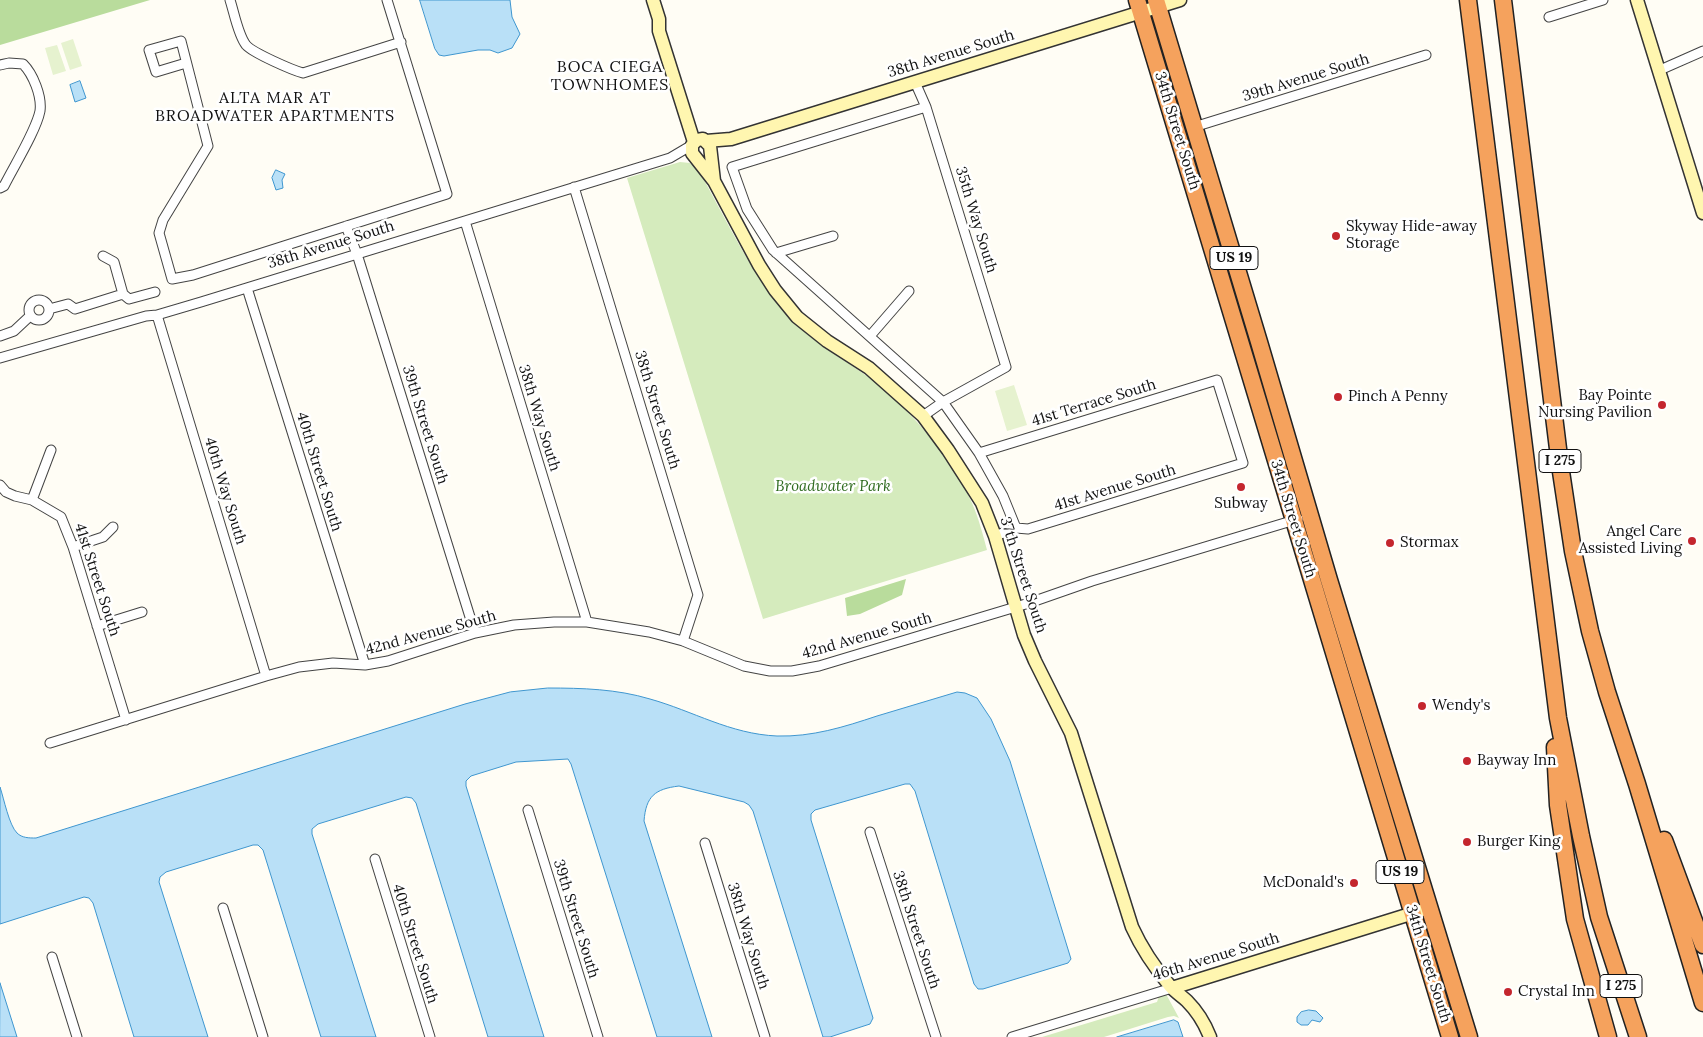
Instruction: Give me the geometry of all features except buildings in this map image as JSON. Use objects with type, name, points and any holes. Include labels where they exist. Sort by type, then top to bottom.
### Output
[{"type":"highway","name":"I 275","points":[[1468,0],[1558,718],[1599,917],[1638,1037]]},
{"type":"highway","name":"I 275","points":[[1503,0],[1559,455],[1573,551],[1590,631],[1602,674],[1637,784],[1682,911],[1680,931],[1703,1003]]},
{"type":"highway","name":"34th Street South","points":[[1157,3],[1310,516],[1468,1035]]},
{"type":"highway","name":"34th Street South","points":[[1139,6],[1448,1030]]},
{"type":"highway","points":[[1194,185],[1207,202],[1215,228],[1228,238]]},
{"type":"highway","points":[[1211,244],[1221,252],[1233,288],[1247,303]]},
{"type":"highway","points":[[1551,667],[1558,804],[1575,919],[1608,1037]]},
{"type":"highway","points":[[1343,685],[1356,698],[1362,712],[1370,714]]},
{"type":"highway","points":[[1354,720],[1364,722],[1371,739],[1381,751]]},
{"type":"highway","points":[[1682,911],[1697,930],[1703,945]]},
{"type":"street","points":[[230,0],[242,39],[247,46],[290,70],[303,73],[400,42],[387,0]]},
{"type":"street","name":"37th Street South","points":[[653,0],[659,19],[660,31],[700,148],[714,181],[759,265],[775,290],[797,316],[827,341],[869,368],[923,416],[948,450],[982,503],[995,536],[1024,635],[1071,733],[1132,927],[1140,945],[1172,988],[1188,1002],[1199,1016],[1210,1037]]},
{"type":"street","name":"38th Avenue South","points":[[0,358],[146,316],[157,315],[670,158],[914,82],[1139,6],[1180,0]]},
{"type":"street","points":[[1549,17],[1603,0]]},
{"type":"street","points":[[1637,0],[1703,213]]},
{"type":"street","points":[[181,41],[186,63],[156,72],[149,50],[181,41]]},
{"type":"street","name":"38th Avenue South","points":[[186,63],[208,146],[163,220],[159,233],[172,279],[193,275],[447,194],[400,42]]},
{"type":"street","points":[[1660,70],[1703,51]]},
{"type":"street","name":"39th Avenue South","points":[[1194,127],[1426,55]]},
{"type":"street","points":[[0,65],[9,63],[23,64],[30,71],[37,90],[40,109],[35,125],[4,186],[0,188]]},
{"type":"street","name":"35th Way South","points":[[914,82],[926,107],[1006,367],[943,402]]},
{"type":"street","points":[[926,107],[732,167],[747,209],[776,253],[943,402],[979,453],[1003,496],[1016,528]]},
{"type":"street","name":"38th Street South","points":[[574,187],[698,596],[684,641]]},
{"type":"street","name":"38th Way South","points":[[465,221],[587,622]]},
{"type":"street","name":"39th Street South","points":[[346,226],[357,254],[475,633]]},
{"type":"street","points":[[776,253],[833,236]]},
{"type":"street","points":[[103,256],[114,262],[123,294],[129,299],[155,292]]},
{"type":"street","name":"40th Street South","points":[[247,288],[365,665]]},
{"type":"street","points":[[870,336],[909,291]]},
{"type":"street","points":[[49,308],[68,304],[75,309],[123,294]]},
{"type":"street","points":[[36,299],[44,300],[49,308],[48,315],[43,319],[36,320],[30,316],[28,310],[36,299]]},
{"type":"street","name":"40th Way South","points":[[157,315],[266,676]]},
{"type":"street","points":[[0,336],[14,331],[30,316]]},
{"type":"street","name":"41st Terrace South","points":[[979,453],[1217,380],[1243,463]]},
{"type":"street","points":[[923,416],[943,402]]},
{"type":"street","points":[[32,500],[51,450]]},
{"type":"street","name":"41st Avenue South","points":[[995,536],[1016,528],[1028,529],[1243,463]]},
{"type":"street","name":"41st Street South","points":[[0,485],[6,492],[32,500],[49,508],[61,517],[73,547],[126,720]]},
{"type":"street","name":"42nd Avenue South","points":[[50,743],[299,667],[333,663],[365,665],[388,661],[475,633],[514,625],[587,622],[649,632],[684,641],[744,666],[770,671],[792,671],[820,666],[1092,581],[1310,516]]},
{"type":"street","points":[[73,547],[103,537],[113,527]]},
{"type":"street","points":[[97,626],[142,612]]},
{"type":"street","name":"39th Street South","points":[[528,810],[598,1037]]},
{"type":"street","name":"38th Street South","points":[[870,832],[936,1037]]},
{"type":"street","name":"38th Way South","points":[[705,843],[764,1037]]},
{"type":"street","name":"40th Street South","points":[[375,859],[430,1037]]},
{"type":"street","points":[[223,908],[263,1037]]},
{"type":"street","name":"46th Avenue South","points":[[1012,1037],[1429,908]]},
{"type":"street","points":[[52,957],[77,1037]]},
{"type":"street","points":[[1448,1030],[1468,1035]]},
{"type":"green space","points":[[0,0],[150,0],[0,45]]},
{"type":"green space","points":[[73,39],[82,66],[70,70],[61,43]]},
{"type":"green space","points":[[57,45],[66,71],[53,75],[45,48]]},
{"type":"green space","name":"Broadwater Park","points":[[680,162],[690,163],[698,169],[755,271],[797,325],[816,342],[879,385],[892,396],[932,439],[965,488],[977,515],[987,550],[763,619],[627,178]]},
{"type":"green space","points":[[1014,385],[1027,425],[1007,431],[995,391]]},
{"type":"green space","points":[[906,579],[902,595],[860,614],[847,616],[845,598]]},
{"type":"green space","points":[[1166,994],[1179,1018],[1174,1016],[1168,1017],[1104,1037],[1042,1037],[1157,1002],[1159,996]]},
{"type":"water","points":[[420,0],[510,0],[512,17],[520,34],[512,48],[498,53],[490,50],[478,50],[444,56],[439,55],[435,49]]},
{"type":"water","points":[[80,81],[86,98],[75,102],[70,85]]},
{"type":"water","points":[[276,170],[285,174],[282,180],[283,188],[276,190],[272,178]]},
{"type":"water","points":[[548,688],[574,688],[625,693],[666,704],[728,727],[777,736],[803,735],[828,731],[957,692],[977,698],[991,719],[1010,761],[1071,959],[1068,963],[978,989],[974,984],[915,791],[910,784],[815,810],[811,814],[811,820],[873,1018],[870,1024],[830,1037],[823,1037],[753,811],[744,802],[679,786],[671,787],[653,795],[647,805],[644,821],[712,1037],[657,1037],[568,759],[516,762],[471,776],[466,781],[544,1037],[488,1037],[416,803],[412,798],[406,797],[318,824],[312,829],[376,1037],[321,1037],[263,850],[258,845],[166,872],[160,877],[159,882],[208,1037],[134,1037],[93,903],[89,898],[84,897],[0,924],[0,787],[14,829],[21,836],[36,838],[465,704],[510,692]]},
{"type":"water","points":[[0,983],[17,1037],[0,1037]]},
{"type":"water","points":[[1316,1011],[1323,1018],[1320,1022],[1312,1020],[1308,1025],[1301,1025],[1297,1022],[1297,1017],[1301,1012]]},
{"type":"water","points":[[1174,1020],[1178,1022],[1183,1037],[1117,1037]]},
{"type":"place","name":"Skyway Hide-away Storage","points":[[1336,236]]},
{"type":"place","name":"Pinch A Penny","points":[[1338,397]]},
{"type":"place","name":"Bay Pointe Nursing Pavilion","points":[[1662,405]]},
{"type":"place","name":"Subway","points":[[1241,487]]},
{"type":"place","name":"Angel Care Assisted Living","points":[[1692,541]]},
{"type":"place","name":"Stormax","points":[[1390,543]]},
{"type":"place","name":"Wendy's","points":[[1422,706]]},
{"type":"place","name":"Bayway Inn","points":[[1467,761]]},
{"type":"place","name":"Burger King","points":[[1467,842]]},
{"type":"place","name":"McDonald's","points":[[1354,883]]},
{"type":"place","name":"Crystal Inn","points":[[1508,992]]},
{"type":"district","name":"BOCA CIEGA TOWNHOMES","points":[[610,76]]},
{"type":"district","name":"ALTA MAR AT BROADWATER APARTMENTS","points":[[275,107]]}]
